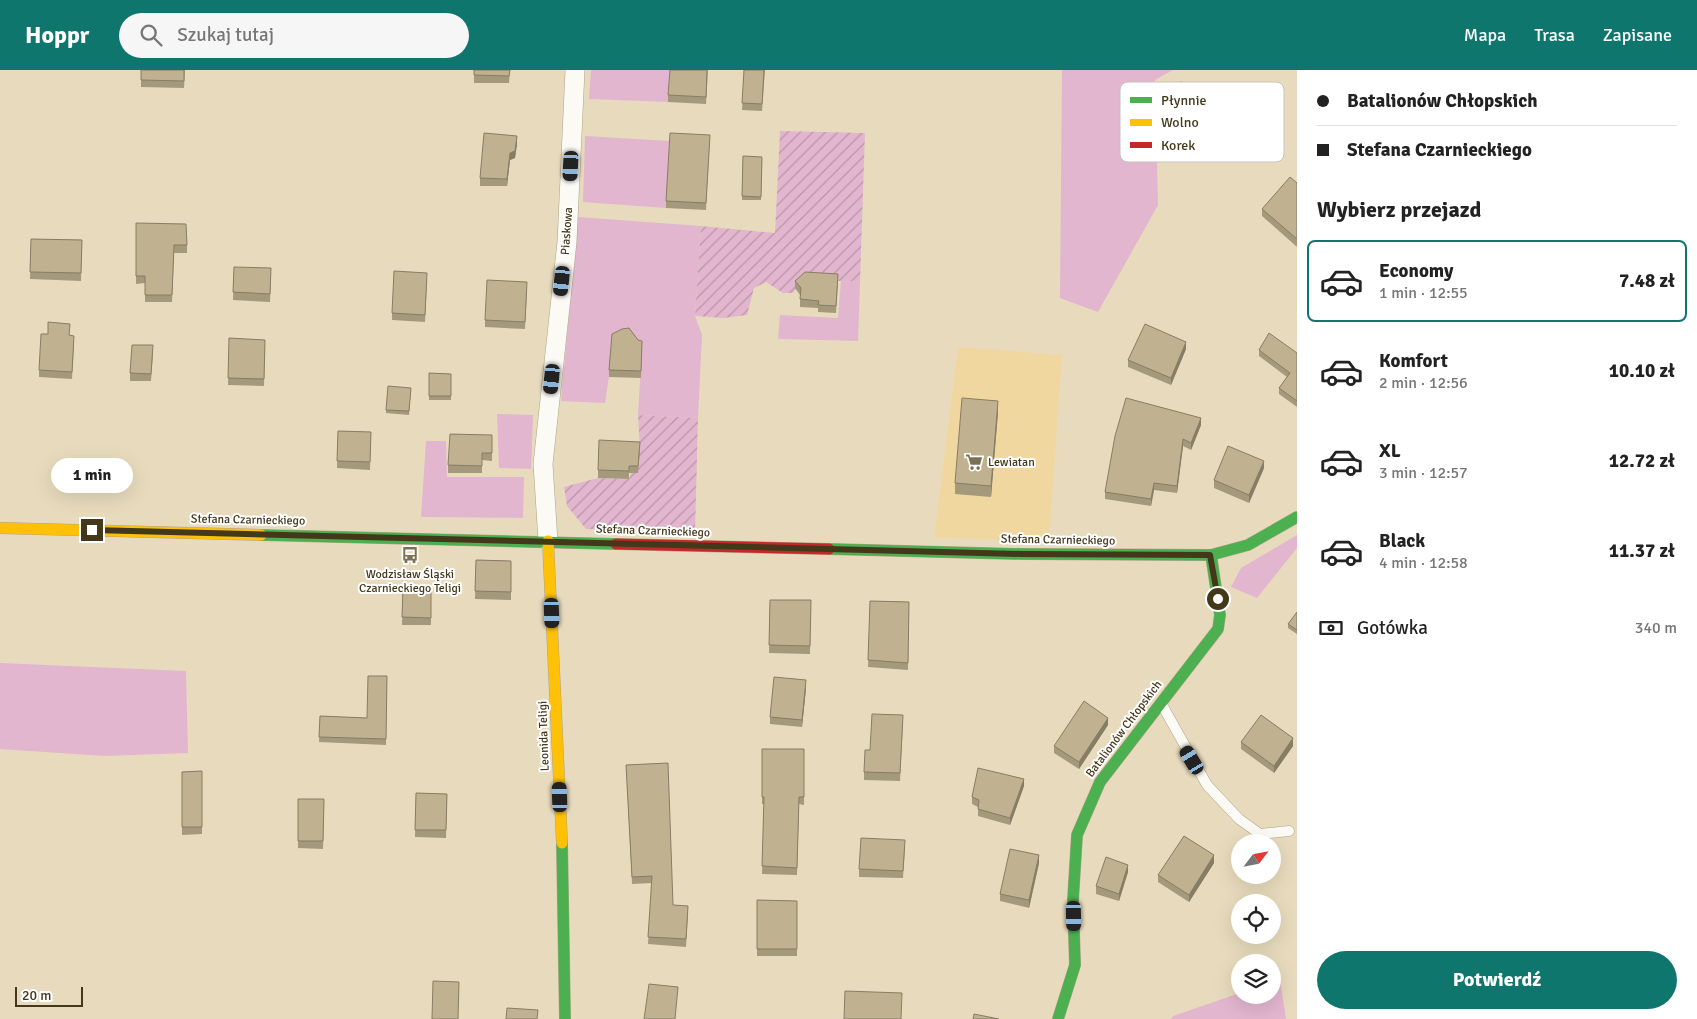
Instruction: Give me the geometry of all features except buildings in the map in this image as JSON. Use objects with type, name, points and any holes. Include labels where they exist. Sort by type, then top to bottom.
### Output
[{"type":"street","name":"Piaskowa","points":[[548,541],[543,464],[567,242],[575,70]]},
{"type":"street","name":"Stefana Czarnieckiego","points":[[0,528],[1021,554],[1210,555],[1248,545],[1297,518]]},
{"type":"street","name":"Leonida Teligi","points":[[548,541],[561,815],[565,1019]]},
{"type":"street","name":"Batalionów Chłopskich","points":[[1058,1019],[1074,965],[1077,835],[1100,782],[1218,629],[1220,614],[1210,555]]},
{"type":"lane","points":[[1161,702],[1169,713],[1184,747],[1207,785],[1239,820],[1260,834],[1289,831]]},
{"type":"shaded area","points":[[591,70],[670,70],[668,102],[589,99]]},
{"type":"shaded area","points":[[1062,70],[1173,70],[1155,80],[1155,82],[1120,82],[1120,162],[1157,162],[1158,205],[1098,312],[1060,298]]},
{"type":"shaded area","points":[[780,131],[865,133],[860,282],[802,279],[793,293],[783,293],[766,282],[754,288],[747,315],[724,318],[695,316],[701,226],[775,233]]},
{"type":"shaded area","points":[[585,136],[670,141],[666,208],[583,202]]},
{"type":"shaded area","points":[[578,217],[701,226],[695,316],[702,335],[698,418],[638,415],[642,348],[609,377],[605,403],[561,401]]},
{"type":"shaded area","points":[[841,281],[860,282],[858,341],[778,339],[780,315],[838,318]]},
{"type":"shaded area","points":[[958,347],[1062,355],[1049,542],[934,537]]},
{"type":"shaded area","points":[[497,414],[533,415],[531,469],[499,468]]},
{"type":"shaded area","points":[[638,415],[698,418],[695,532],[586,529],[567,506],[564,487],[598,478],[629,479],[640,450]]},
{"type":"shaded area","points":[[426,441],[446,441],[447,477],[524,477],[523,518],[421,517]]},
{"type":"shaded area","points":[[1297,535],[1297,548],[1257,598],[1231,587],[1241,568]]},
{"type":"shaded area","points":[[0,663],[186,671],[188,753],[105,756],[0,749]]},
{"type":"shaded area","points":[[1281,986],[1286,1019],[1171,1019],[1173,1016],[1231,996],[1231,1004],[1281,1004]]},
{"type":"traffic: fast","points":[[829,549],[1021,554],[1211,555],[1248,545],[1297,517]]},
{"type":"traffic: fast","points":[[261,535],[616,544]]},
{"type":"traffic: fast","points":[[1058,1019],[1075,965],[1073,900],[1077,835],[1100,782],[1218,629],[1220,615],[1211,555]]},
{"type":"traffic: fast","points":[[562,843],[565,1019]]},
{"type":"traffic: slow","points":[[0,528],[261,535]]},
{"type":"traffic: slow","points":[[548,541],[562,843]]},
{"type":"traffic: jam","points":[[616,544],[829,549]]},
{"type":"place","name":"Lewiatan","points":[[974,462]]},
{"type":"place","name":"Wodzisław Śląski Czarnieckiego Teligi","points":[[410,555]]},
{"type":"route","points":[[92,530],[1021,554],[1210,555],[1218,599]]}]
